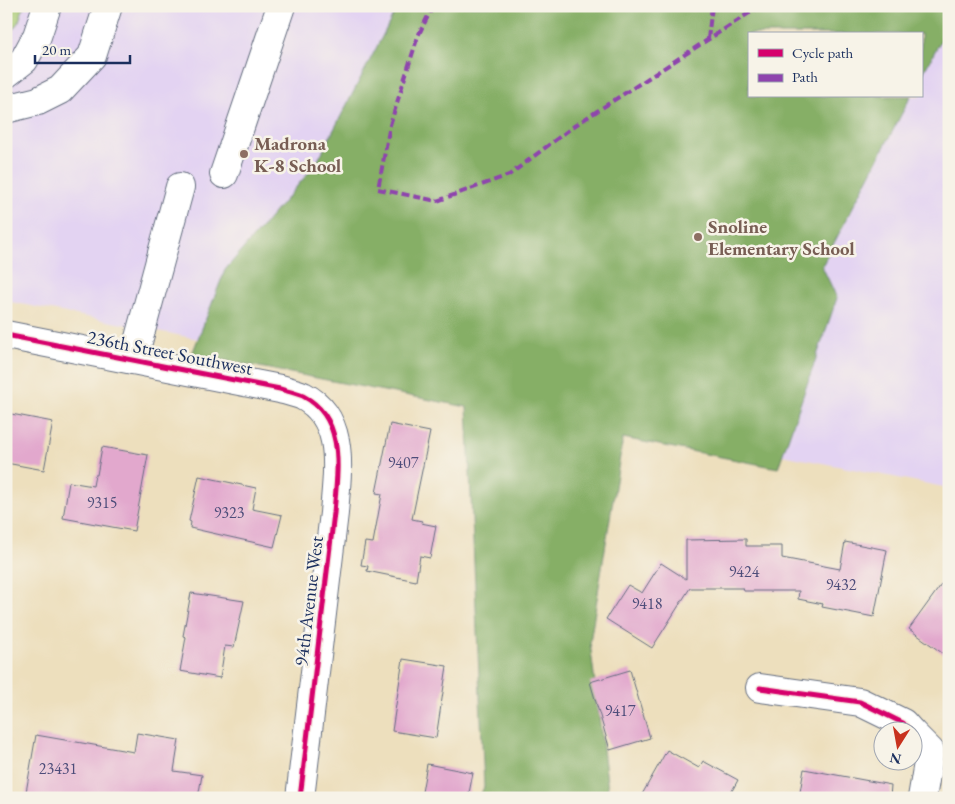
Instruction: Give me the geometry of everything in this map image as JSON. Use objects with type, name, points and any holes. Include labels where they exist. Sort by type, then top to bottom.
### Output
[{"type":"street","points":[[6,74],[24,60],[37,36],[47,6]]},
{"type":"street","points":[[9,109],[38,101],[60,90],[92,56],[108,6]]},
{"type":"street","points":[[224,174],[281,6]]},
{"type":"street","points":[[133,360],[180,187]]},
{"type":"street","name":"236th Street Southwest","points":[[6,335],[280,389],[302,396],[322,411]]},
{"type":"street","name":"94th Avenue West","points":[[300,798],[334,513],[337,467],[337,446],[331,426],[322,411]]},
{"type":"street","points":[[760,688],[860,702],[901,722]]},
{"type":"street","points":[[920,772],[922,798]]},
{"type":"shaded area","points":[[6,6],[949,6],[949,488],[6,301]]},
{"type":"green space","points":[[6,6],[24,6],[19,21],[6,40]]},
{"type":"green space","points":[[398,6],[949,6],[949,25],[922,75],[922,32],[748,32],[748,98],[910,98],[822,266],[837,298],[778,468],[623,438],[590,642],[609,798],[479,798],[484,787],[467,407],[192,354],[225,270],[316,164]]},
{"type":"building","points":[[6,413],[53,422],[44,470],[6,463]]},
{"type":"building","points":[[390,424],[430,432],[412,519],[436,526],[430,558],[420,556],[416,581],[367,571],[368,566],[361,565],[365,542],[373,543],[382,494],[376,493]]},
{"type":"building","points":[[102,447],[148,455],[134,531],[63,518],[69,482],[93,486]]},
{"type":"building","points":[[199,476],[256,488],[252,509],[282,515],[274,547],[190,528],[191,522],[189,521]]},
{"type":"building","points":[[746,539],[746,546],[782,546],[782,558],[840,569],[845,542],[887,550],[874,617],[822,607],[823,604],[798,599],[799,591],[744,591],[743,588],[690,588],[652,648],[606,619],[628,585],[642,593],[661,563],[686,579],[686,540]]},
{"type":"building","points":[[949,574],[949,658],[909,629]]},
{"type":"building","points":[[191,593],[244,601],[234,647],[225,646],[220,678],[180,671],[186,637],[183,636]]},
{"type":"building","points":[[403,659],[447,666],[436,738],[392,731]]},
{"type":"building","points":[[630,670],[650,738],[610,750],[590,682]]},
{"type":"building","points":[[137,733],[179,740],[174,771],[202,775],[198,798],[25,798],[36,735],[134,752]]},
{"type":"building","points":[[667,750],[699,768],[703,761],[738,780],[728,798],[640,798]]},
{"type":"building","points":[[427,764],[473,773],[468,798],[421,798]]},
{"type":"building","points":[[804,769],[891,785],[890,798],[799,798]]},
{"type":"marked path","points":[[433,6],[418,36],[390,125],[378,189],[437,201],[509,175],[574,126],[760,6]]},
{"type":"marked path","points":[[708,39],[712,6]]},
{"type":"cycle path","points":[[6,335],[280,389],[303,396],[317,406],[327,418],[333,432],[336,448],[337,481],[300,798]]},
{"type":"cycle path","points":[[760,688],[860,702],[901,722]]},
{"type":"place","name":"Madrona K-8 School","points":[[244,154]]},
{"type":"place","name":"Snoline Elementary School","points":[[698,237]]}]
